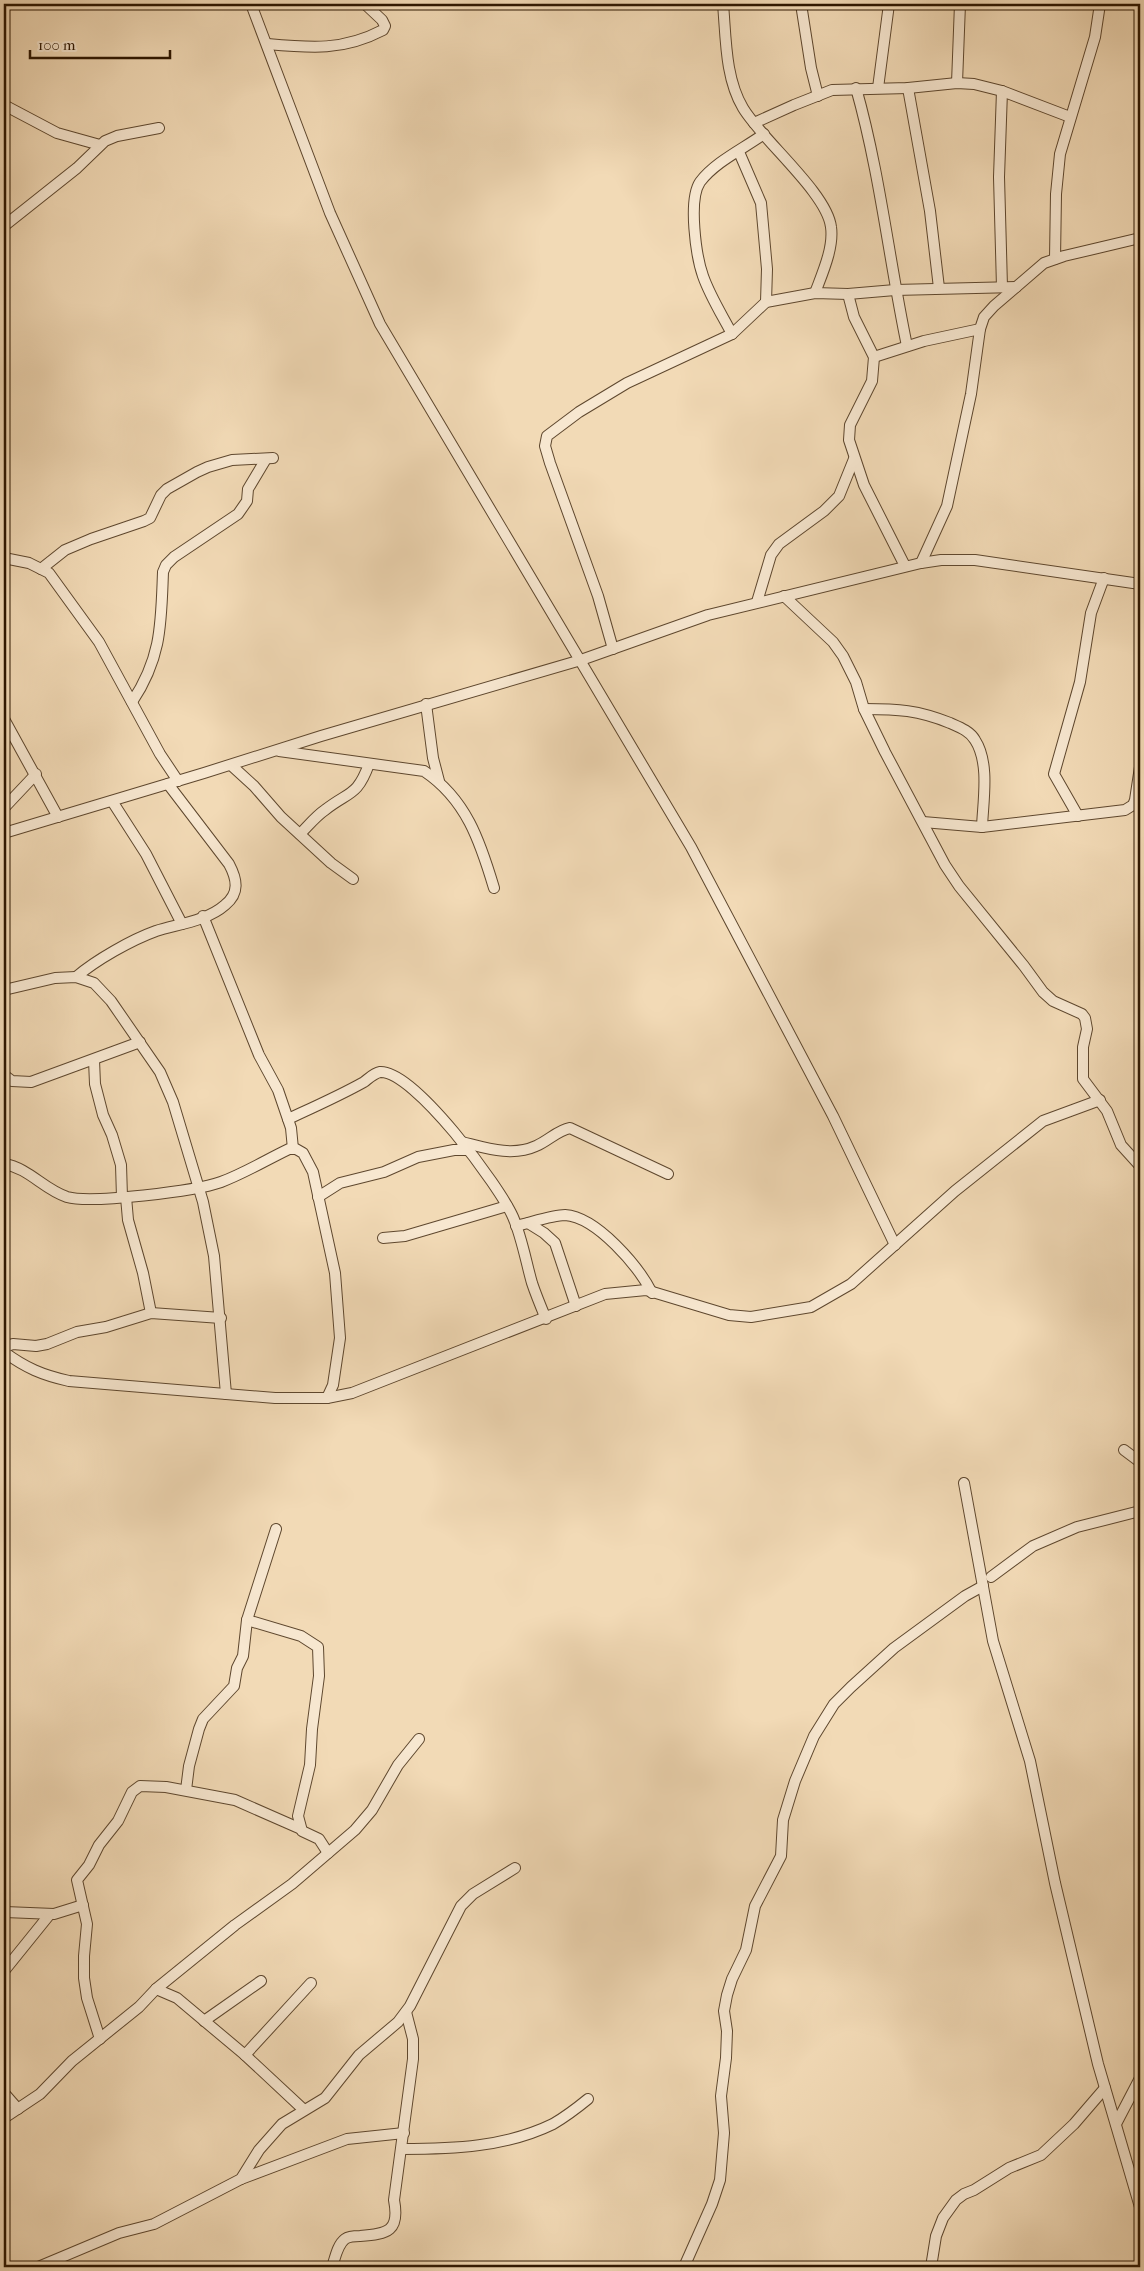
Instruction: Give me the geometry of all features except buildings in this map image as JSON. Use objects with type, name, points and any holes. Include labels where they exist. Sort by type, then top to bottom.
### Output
[{"type":"street","points":[[251,4],[330,213],[380,324],[471,480],[581,660],[724,907],[850,1150],[895,1245]]},
{"type":"street","points":[[267,44],[311,48],[339,46],[362,40],[383,30],[385,26],[382,20],[365,4]]},
{"type":"street","points":[[723,4],[734,89],[743,108],[815,196],[828,216],[832,228],[826,264],[816,294]]},
{"type":"street","points":[[801,4],[810,68],[818,96]]},
{"type":"street","points":[[878,88],[889,4]]},
{"type":"street","points":[[957,83],[960,4]]},
{"type":"street","points":[[1055,259],[1056,194],[1060,154],[1095,37],[1100,4]]},
{"type":"street","points":[[754,123],[832,90],[908,88],[957,83],[974,84],[1002,92],[1070,117]]},
{"type":"street","points":[[856,88],[868,131],[877,175],[895,290],[907,346]]},
{"type":"street","points":[[908,88],[930,211],[939,288]]},
{"type":"street","points":[[1002,92],[999,187],[1002,287]]},
{"type":"street","points":[[4,105],[57,133],[100,145]]},
{"type":"street","points":[[4,226],[77,168],[105,141],[117,136],[159,128]]},
{"type":"street","points":[[732,334],[702,275],[697,248],[694,198],[699,184],[707,173],[764,134]]},
{"type":"street","points":[[739,152],[761,203],[767,269],[766,302]]},
{"type":"street","points":[[921,563],[947,506],[971,394],[980,329],[984,318],[1044,263],[1140,238]]},
{"type":"street","points":[[613,649],[598,596],[545,446],[547,436],[579,412],[627,383],[732,334],[766,302],[816,294],[848,294],[939,288],[1016,287]]},
{"type":"street","points":[[848,294],[854,317],[874,357],[872,381],[850,425],[849,440],[864,485],[906,566]]},
{"type":"street","points":[[874,357],[907,346],[980,329]]},
{"type":"street","points":[[41,569],[65,550],[91,539],[144,522],[150,518],[161,495],[167,489],[197,472],[232,460],[270,459],[248,489],[247,501],[238,514],[174,557],[166,565],[163,572],[160,636],[140,690],[132,702]]},
{"type":"street","points":[[756,602],[771,555],[779,544],[824,511],[839,496],[854,459]]},
{"type":"street","points":[[4,558],[29,563],[49,573],[99,642],[160,754],[173,783],[217,846],[236,878],[236,889],[225,905],[182,924],[154,932],[89,966],[76,977]]},
{"type":"street","points":[[4,833],[173,783],[426,704],[581,660],[708,616],[756,602],[906,566],[941,560],[976,560],[1140,584]]},
{"type":"street","points":[[1078,816],[1054,774],[1080,682],[1091,613],[1104,578]]},
{"type":"street","points":[[784,596],[833,642],[843,656],[856,682],[864,709],[894,770],[945,865],[959,886],[1043,992],[1053,1001],[1082,1014],[1086,1018],[1087,1029],[1083,1047],[1083,1079],[1100,1100],[1121,1145],[1140,1166]]},
{"type":"street","points":[[426,704],[433,758],[439,781]]},
{"type":"street","points":[[864,709],[912,710],[967,731],[975,739],[981,752],[983,769],[982,827]]},
{"type":"street","points":[[4,719],[58,817]]},
{"type":"street","points":[[276,750],[424,771],[439,781],[453,795],[467,818],[482,848],[494,888]]},
{"type":"street","points":[[300,834],[325,810],[357,789],[369,764]]},
{"type":"street","points":[[231,765],[254,786],[281,817],[331,863],[353,879]]},
{"type":"street","points":[[923,822],[982,827],[1111,812],[1130,807],[1135,800],[1140,767]]},
{"type":"street","points":[[4,808],[36,774]]},
{"type":"street","points":[[112,801],[150,862],[182,924]]},
{"type":"street","points":[[203,916],[252,1038],[278,1090],[288,1118],[293,1149]]},
{"type":"street","points":[[4,990],[55,978],[76,977],[94,983],[111,1001],[160,1072],[173,1102],[199,1188],[214,1256],[221,1318],[226,1394]]},
{"type":"street","points":[[4,1075],[12,1081],[31,1082],[140,1042]]},
{"type":"street","points":[[94,1060],[95,1084],[102,1115],[115,1142],[121,1165],[128,1220],[143,1273],[151,1313]]},
{"type":"street","points":[[288,1118],[343,1094],[377,1072],[387,1073],[399,1079],[442,1118],[465,1146],[507,1206],[516,1226],[532,1284],[546,1319]]},
{"type":"street","points":[[4,1352],[29,1369],[45,1376],[69,1381],[275,1398],[327,1398],[352,1393],[611,1293],[646,1290],[730,1315],[770,1315],[811,1307],[834,1296],[851,1284],[966,1182],[1043,1121],[1100,1100]]},
{"type":"street","points":[[318,1197],[340,1183],[384,1172],[418,1157],[465,1146],[511,1152],[533,1148],[560,1131],[570,1128],[668,1174]]},
{"type":"street","points":[[4,1164],[26,1171],[48,1188],[68,1197],[82,1199],[124,1197],[199,1188],[244,1173],[293,1149],[302,1153],[308,1160],[313,1172],[336,1273],[340,1338],[332,1385],[327,1398]]},
{"type":"street","points":[[383,1238],[405,1236],[507,1206]]},
{"type":"street","points":[[516,1226],[565,1215],[592,1225],[622,1252],[642,1274],[652,1292]]},
{"type":"street","points":[[528,1224],[544,1233],[555,1243],[576,1306]]},
{"type":"street","points":[[4,1346],[12,1344],[36,1346],[47,1344],[77,1332],[106,1327],[151,1313],[221,1318]]},
{"type":"street","points":[[1124,1450],[1140,1462]]},
{"type":"street","points":[[964,1483],[993,1641],[1030,1761],[1055,1883],[1105,2088],[1140,2207]]},
{"type":"street","points":[[991,1577],[1033,1546],[1077,1527],[1140,1511]]},
{"type":"street","points":[[186,1790],[189,1766],[203,1719],[234,1686],[237,1668],[243,1656],[247,1620],[276,1529]]},
{"type":"street","points":[[684,2267],[712,2204],[720,2180],[724,2133],[721,2096],[727,2031],[724,2011],[727,1995],[732,1979],[746,1950],[755,1906],[781,1856],[783,1820],[795,1782],[814,1736],[834,1704],[851,1686],[894,1648],[966,1596],[983,1586]]},
{"type":"street","points":[[247,1620],[301,1636],[318,1648],[319,1676],[312,1729],[310,1764],[298,1816],[301,1829],[305,1834],[319,1839],[328,1854]]},
{"type":"street","points":[[4,2118],[40,2094],[72,2062],[139,2007],[156,1989],[328,1854],[372,1810],[398,1765],[419,1739]]},
{"type":"street","points":[[100,2039],[84,1978],[87,1924],[77,1880],[89,1865],[99,1845],[118,1821],[132,1792],[145,1785],[186,1790],[212,1797],[235,1800],[301,1829]]},
{"type":"street","points":[[241,2179],[259,2150],[282,2124],[325,2098],[359,2055],[383,2036],[406,2012],[444,1943],[461,1906],[473,1894],[515,1868]]},
{"type":"street","points":[[6,1912],[50,1914],[83,1905]]},
{"type":"street","points":[[4,1971],[50,1914]]},
{"type":"street","points":[[204,2020],[261,1980]]},
{"type":"street","points":[[245,2055],[310,1983]]},
{"type":"street","points":[[156,1989],[177,1998],[204,2020],[304,2110]]},
{"type":"street","points":[[332,2267],[340,2246],[347,2237],[376,2234],[393,2227],[397,2215],[394,2200],[413,2059],[413,2039],[406,2012]]},
{"type":"street","points":[[1116,2124],[1140,2078]]},
{"type":"street","points":[[931,2267],[936,2236],[943,2218],[956,2200],[1010,2168],[1041,2155],[1068,2130],[1105,2088]]},
{"type":"street","points":[[4,2093],[18,2109]]},
{"type":"street","points":[[402,2150],[466,2148],[493,2144],[554,2123],[588,2099]]},
{"type":"street","points":[[38,2267],[119,2233],[154,2224],[195,2201],[232,2186],[241,2179],[347,2139],[404,2133]]}]
